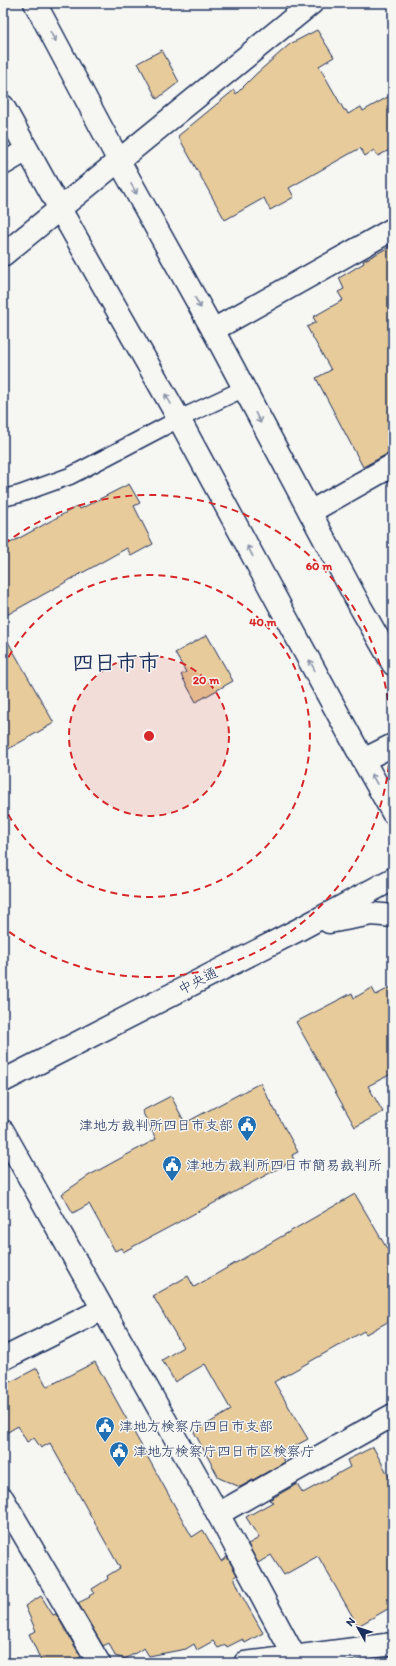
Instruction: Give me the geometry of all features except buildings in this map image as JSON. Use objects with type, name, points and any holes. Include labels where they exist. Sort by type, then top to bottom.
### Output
[{"type":"street","points":[[35,3],[119,162],[213,330],[243,389],[361,608],[393,664]]},
{"type":"street","points":[[3,255],[119,162],[223,74],[312,3]]},
{"type":"street","points":[[3,106],[179,419],[393,813]]},
{"type":"street","points":[[3,164],[28,150]]},
{"type":"street","points":[[213,330],[393,229]]},
{"type":"street","points":[[310,512],[393,465]]},
{"type":"street","points":[[361,608],[393,634]]},
{"type":"street","points":[[363,760],[393,745]]},
{"type":"street","name":"中央通","points":[[3,1081],[298,930],[393,879]]},
{"type":"street","points":[[298,930],[347,917],[372,914],[393,916]]},
{"type":"street","points":[[3,1131],[218,1514],[296,1660]]},
{"type":"street","points":[[3,1359],[103,1309]]},
{"type":"street","points":[[218,1514],[393,1414]]},
{"type":"street","points":[[3,1499],[99,1663]]},
{"type":"street","points":[[245,1663],[296,1660],[393,1644]]},
{"type":"lane","points":[[3,498],[20,494],[70,476],[179,419],[243,389]]},
{"type":"place","name":"津地方裁判所四日市支部","points":[[247,1142]]},
{"type":"place","name":"津地方裁判所四日市簡易裁判所","points":[[172,1182]]},
{"type":"place","name":"津地方検察庁四日市支部","points":[[105,1443]]},
{"type":"place","name":"津地方検察庁四日市区検察庁","points":[[119,1468]]},
{"type":"district","name":"四日市市","points":[[116,662]]}]
